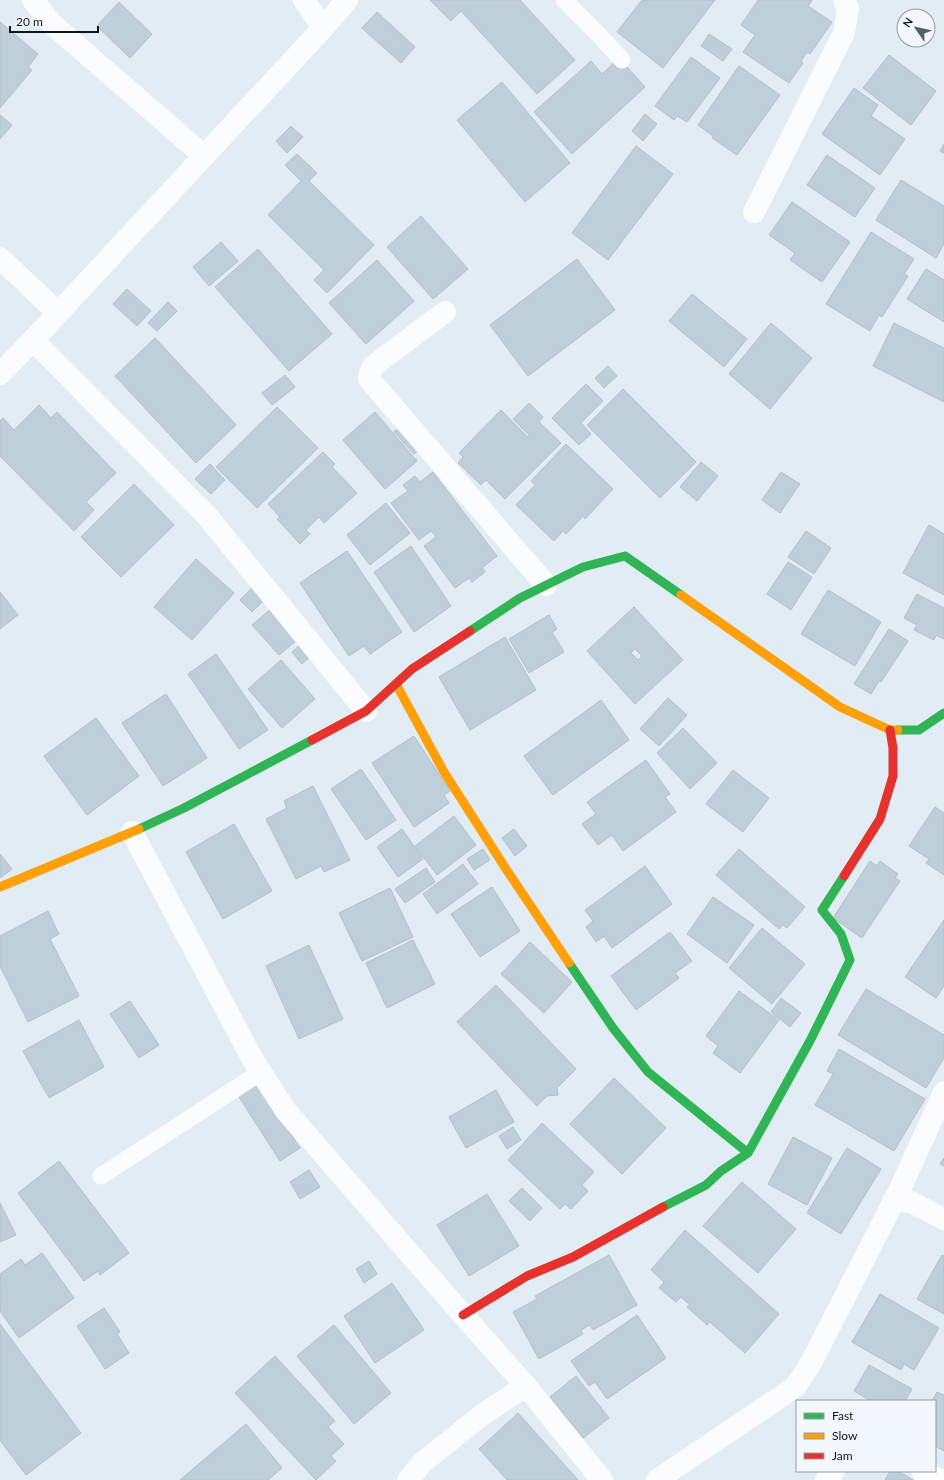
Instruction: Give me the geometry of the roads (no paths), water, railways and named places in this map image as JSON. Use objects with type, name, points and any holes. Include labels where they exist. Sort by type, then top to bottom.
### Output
[{"type":"street","points":[[33,0],[51,24],[204,156]]},
{"type":"street","points":[[304,0],[322,28]]},
{"type":"street","points":[[0,374],[204,156],[347,0]]},
{"type":"street","points":[[754,212],[844,32],[848,8],[844,0]]},
{"type":"street","points":[[0,258],[58,313]]},
{"type":"street","points":[[445,312],[373,366],[369,379],[546,585]]},
{"type":"street","points":[[33,340],[207,516],[366,711]]},
{"type":"street","points":[[0,887],[132,832],[184,808],[366,711],[412,669],[520,598],[583,567],[626,556],[840,707],[890,730],[919,730],[944,713]]},
{"type":"street","points":[[396,684],[444,772],[506,869],[612,1028],[648,1072],[748,1153]]},
{"type":"street","points":[[463,1315],[527,1276],[573,1257],[706,1185],[721,1171],[748,1153],[811,1039],[850,960],[841,934],[822,910],[880,819],[893,776],[893,748],[890,730]]},
{"type":"street","points":[[132,832],[249,1053],[286,1111],[526,1386],[602,1480]]},
{"type":"street","points":[[657,1480],[800,1394],[811,1363],[902,1197],[944,1092]]},
{"type":"street","points":[[902,1197],[944,1219]]},
{"type":"street","points":[[408,1480],[422,1463],[482,1415],[526,1386]]},
{"type":"street","points":[[826,1480],[833,1472]]},
{"type":"street","points":[[924,1472],[940,1480]]},
{"type":"lane","points":[[564,0],[599,34],[622,60]]},
{"type":"lane","points":[[101,1176],[261,1072]]}]
